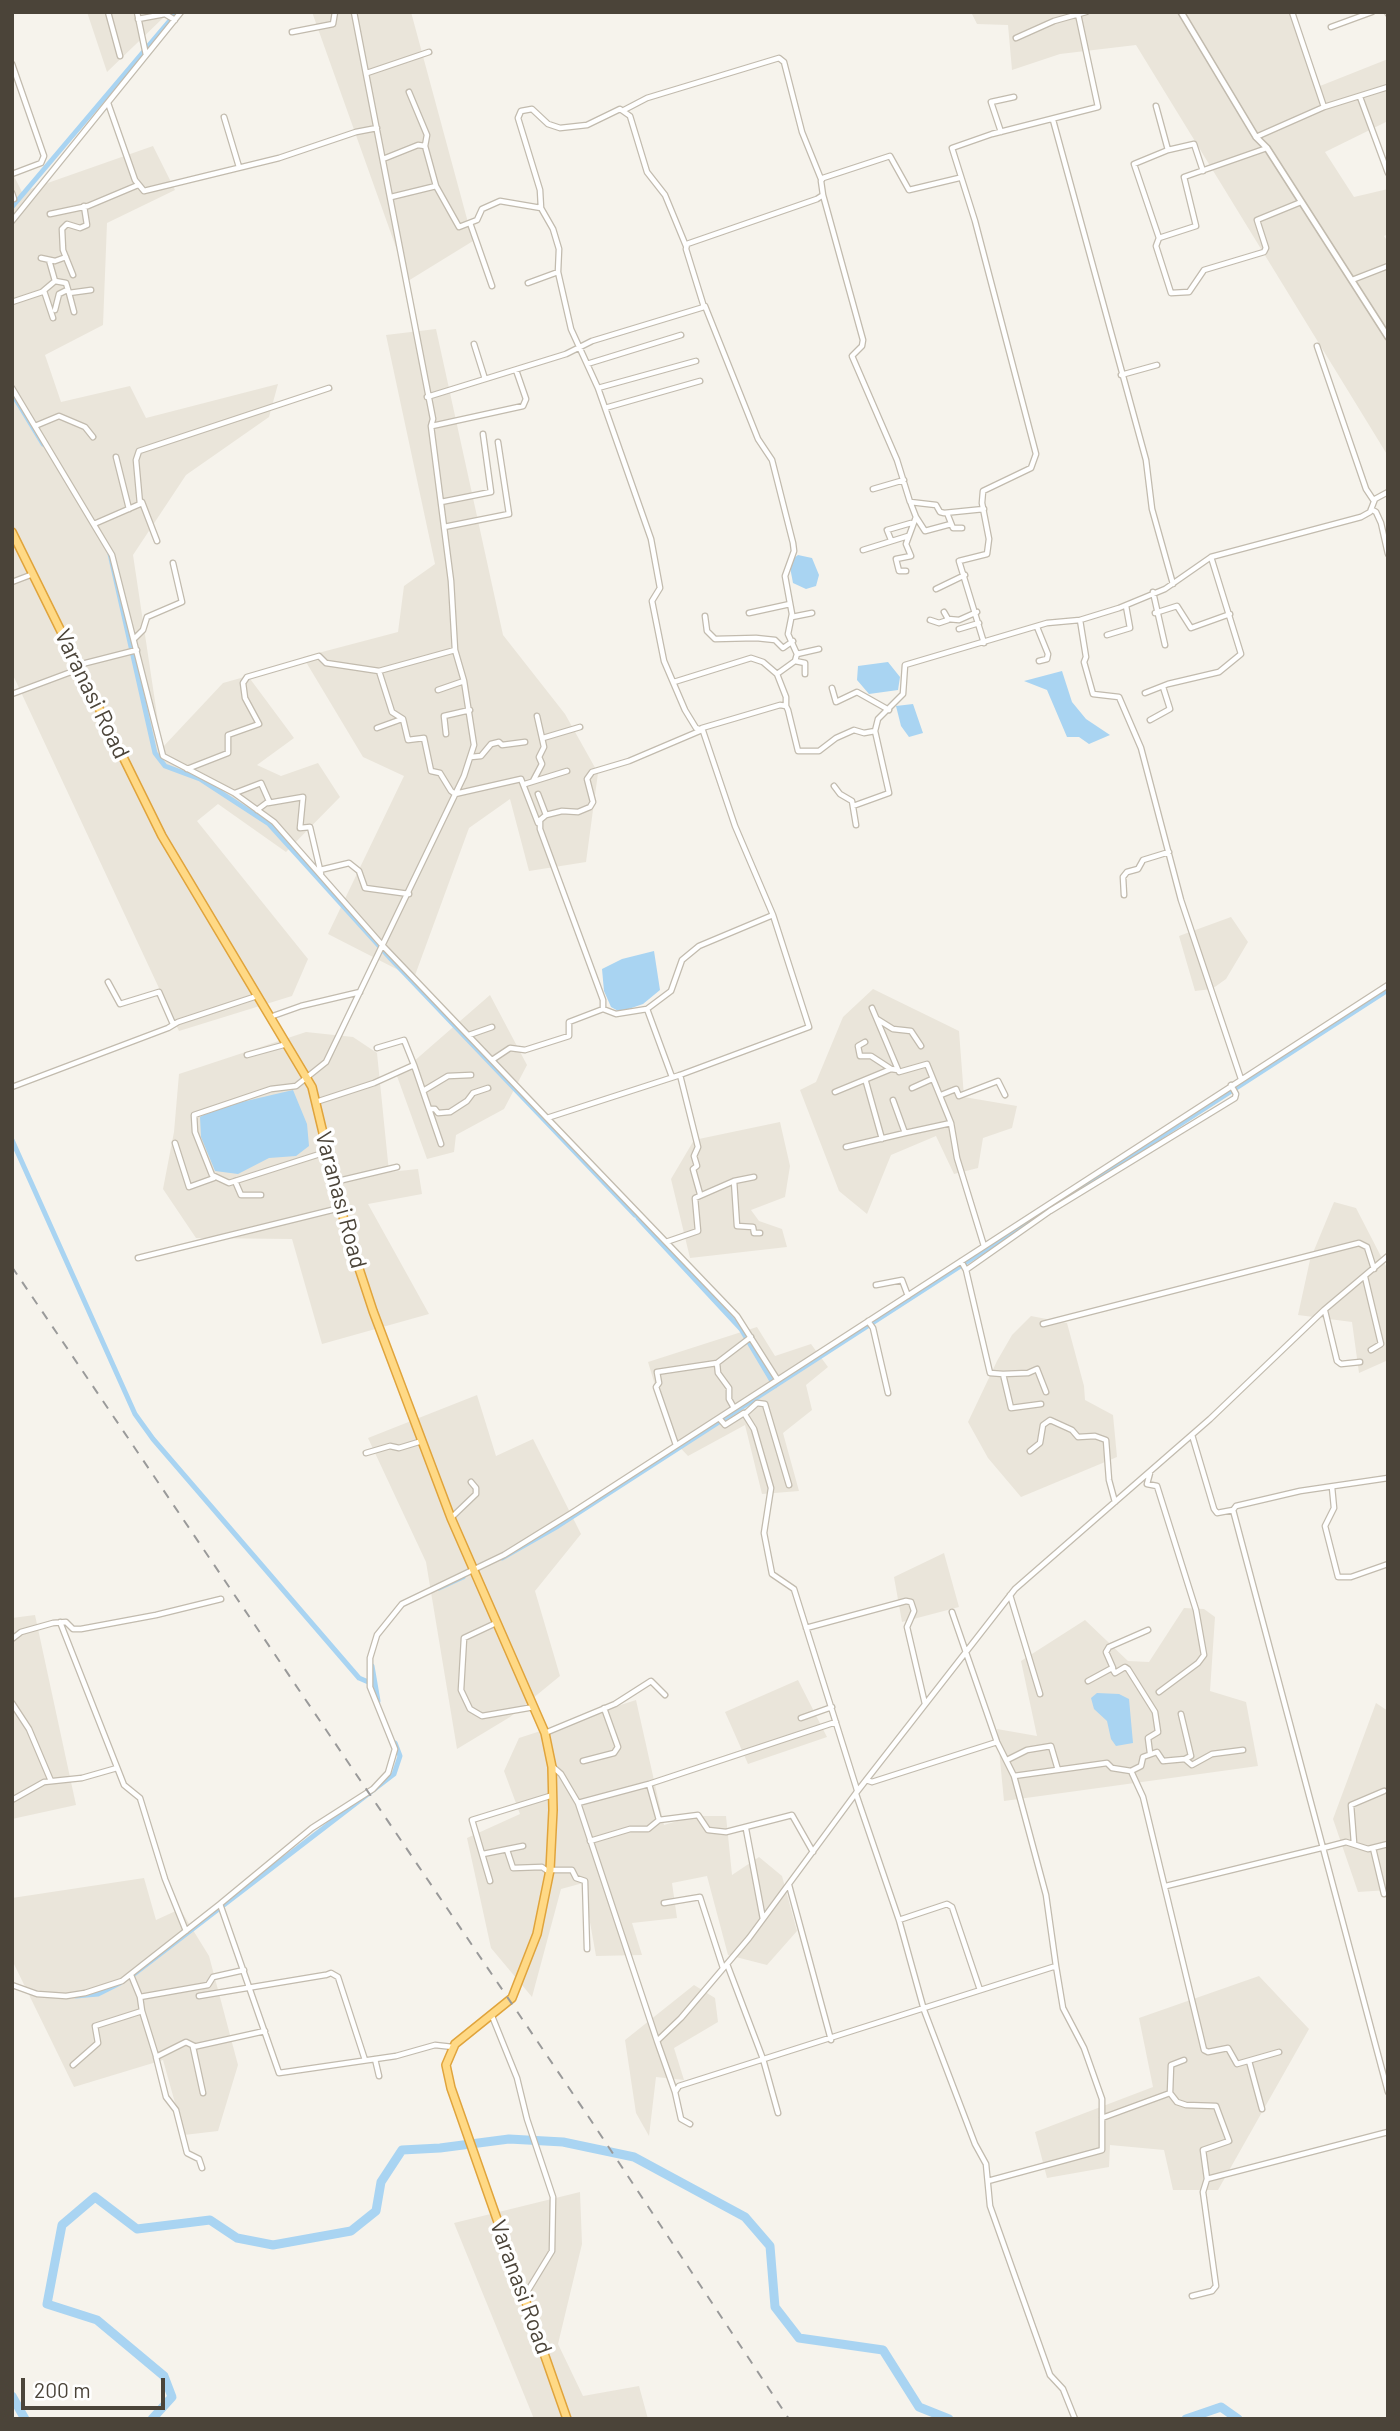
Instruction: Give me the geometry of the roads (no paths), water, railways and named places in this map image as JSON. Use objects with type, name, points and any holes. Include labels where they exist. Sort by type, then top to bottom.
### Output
[{"type":"highway","name":"Varanasi Road","points":[[12,532],[162,836],[306,1076],[316,1102],[340,1208],[373,1311],[451,1518],[545,1733],[554,1795],[550,1871],[530,1957],[509,2002],[453,2047],[447,2057],[446,2071],[567,2419]]},
{"type":"street","points":[[108,12],[120,56]]},
{"type":"street","points":[[136,12],[145,52]]},
{"type":"street","points":[[12,221],[108,103],[145,52],[181,12]]},
{"type":"street","points":[[292,32],[332,24],[335,12]]},
{"type":"street","points":[[214,1178],[195,1132],[194,1115],[271,1089],[296,1086],[326,1062],[409,894],[455,794],[474,745],[470,710],[455,650],[444,527],[431,426],[433,419],[354,12]]},
{"type":"street","points":[[1016,38],[1086,12]]},
{"type":"street","points":[[1181,12],[1256,137],[1267,148],[1388,337]]},
{"type":"street","points":[[1292,12],[1324,107]]},
{"type":"street","points":[[1331,27],[1372,12]]},
{"type":"street","points":[[138,19],[165,14],[173,18]]},
{"type":"street","points":[[984,643],[960,559],[987,554],[989,538],[983,491],[1031,468],[1036,454],[975,221],[959,178],[953,147],[1001,132],[1095,110],[1100,102],[1078,14]]},
{"type":"street","points":[[367,73],[429,52]]},
{"type":"street","points":[[547,1118],[680,1075],[809,1027],[773,915],[735,826],[710,744],[688,715],[664,661],[652,601],[660,588],[650,539],[598,388],[569,322],[558,272],[559,249],[554,229],[541,208],[540,190],[518,118],[521,111],[532,109],[548,124],[560,128],[587,125],[647,97],[779,58],[784,62],[806,143],[821,179],[823,195],[863,340],[862,346],[852,356],[904,480],[916,517],[925,531],[951,524]]},
{"type":"street","points":[[12,64],[44,156],[41,163],[12,174]]},
{"type":"street","points":[[1256,137],[1324,107],[1388,87]]},
{"type":"street","points":[[409,92],[427,135],[425,146],[436,186],[457,225],[479,219],[482,209],[500,201],[541,208]]},
{"type":"street","points":[[1001,132],[991,104],[1014,97]]},
{"type":"street","points":[[1360,97],[1385,157],[1388,173]]},
{"type":"street","points":[[108,103],[138,185],[148,191],[378,128]]},
{"type":"street","points":[[1156,106],[1168,150]]},
{"type":"street","points":[[624,110],[631,116],[647,172],[664,195],[686,246],[705,306],[758,439],[774,464],[794,547],[785,570],[792,617],[788,631],[797,654],[795,660],[777,674]]},
{"type":"street","points":[[224,117],[239,167]]},
{"type":"street","points":[[1053,120],[1146,460],[1152,509],[1173,584]]},
{"type":"street","points":[[1203,171],[1194,144],[1168,150],[1134,164],[1159,238],[1157,251],[1171,293],[1189,292],[1196,285],[1200,271],[1265,252],[1257,220],[1301,202]]},
{"type":"street","points":[[383,159],[418,145],[425,146]]},
{"type":"street","points":[[1159,238],[1195,228],[1184,177],[1267,148]]},
{"type":"street","points":[[821,179],[886,156],[893,157],[909,190],[959,178]]},
{"type":"street","points":[[50,214],[84,206],[138,185]]},
{"type":"street","points":[[391,197],[436,186]]},
{"type":"street","points":[[686,246],[788,211],[823,195]]},
{"type":"street","points":[[73,275],[66,257],[63,227],[88,225],[84,206]]},
{"type":"street","points":[[470,223],[492,286]]},
{"type":"street","points":[[41,258],[50,260],[66,257]]},
{"type":"street","points":[[50,260],[55,281]]},
{"type":"street","points":[[1352,280],[1388,266]]},
{"type":"street","points":[[528,283],[558,272]]},
{"type":"street","points":[[12,302],[44,291],[55,281]]},
{"type":"street","points":[[55,281],[66,283],[74,313]]},
{"type":"street","points":[[55,310],[60,293],[91,290]]},
{"type":"street","points":[[44,291],[53,318]]},
{"type":"street","points":[[428,397],[566,354],[578,346],[705,306]]},
{"type":"street","points":[[587,364],[681,335]]},
{"type":"street","points":[[474,344],[485,379]]},
{"type":"street","points":[[1317,346],[1366,489],[1374,501]]},
{"type":"street","points":[[598,388],[696,361]]},
{"type":"street","points":[[1121,375],[1157,365]]},
{"type":"street","points":[[431,426],[523,405],[526,399],[516,370]]},
{"type":"street","points":[[605,408],[701,381]]},
{"type":"street","points":[[12,388],[118,569],[135,638],[133,651],[160,751],[167,760],[234,793],[274,822],[321,873],[382,948],[469,1035],[737,1316],[747,1338],[774,1381]]},
{"type":"street","points":[[157,541],[142,502],[136,460],[139,451],[329,388]]},
{"type":"street","points":[[35,425],[59,416],[85,427],[93,438]]},
{"type":"street","points":[[441,502],[491,492],[483,434]]},
{"type":"street","points":[[444,527],[509,514],[498,442]]},
{"type":"street","points":[[116,457],[129,509]]},
{"type":"street","points":[[873,489],[904,480]]},
{"type":"street","points":[[853,806],[889,793],[875,723],[903,694],[905,665],[1047,622],[1080,620],[1126,606],[1173,584],[1212,557],[1361,517],[1371,509],[1374,501],[1388,492]]},
{"type":"street","points":[[94,524],[142,502]]},
{"type":"street","points":[[911,503],[936,505],[940,512],[947,513],[984,509]]},
{"type":"street","points":[[1371,509],[1381,523],[1388,554]]},
{"type":"street","points":[[947,513],[953,528],[962,528]]},
{"type":"street","points":[[906,571],[899,571],[896,559],[911,556],[906,544],[916,517]]},
{"type":"street","points":[[891,540],[887,530],[912,523]]},
{"type":"street","points":[[863,550],[908,536]]},
{"type":"street","points":[[1145,693],[1219,672],[1240,657],[1242,650],[1212,557]]},
{"type":"street","points":[[135,638],[143,630],[146,617],[182,602],[173,564]]},
{"type":"street","points":[[12,582],[33,574]]},
{"type":"street","points":[[936,589],[965,575]]},
{"type":"street","points":[[1153,592],[1155,612],[1164,645]]},
{"type":"street","points":[[749,613],[790,604]]},
{"type":"street","points":[[1107,635],[1130,628],[1126,606]]},
{"type":"street","points":[[1155,612],[1177,606],[1191,628],[1230,614]]},
{"type":"street","points":[[944,612],[950,619]]},
{"type":"street","points":[[930,620],[939,623],[950,619],[959,620],[976,612]]},
{"type":"street","points":[[792,617],[812,613]]},
{"type":"street","points":[[705,616],[707,631],[715,639],[775,640],[783,648],[793,641]]},
{"type":"street","points":[[1080,620],[1086,657],[1084,662],[1093,694],[1119,697],[1141,748],[1181,900],[1241,1079]]},
{"type":"street","points":[[959,629],[979,623]]},
{"type":"street","points":[[1037,627],[1048,654],[1047,659],[1039,661]]},
{"type":"street","points":[[797,654],[819,649]]},
{"type":"street","points":[[187,769],[228,753],[228,735],[258,724],[245,698],[245,678],[319,656],[326,663],[379,671],[455,650]]},
{"type":"street","points":[[12,694],[78,667],[133,651]]},
{"type":"street","points":[[674,682],[751,658],[763,662],[777,674],[786,696],[786,706],[798,751],[819,751],[836,738],[855,730],[864,733],[875,730]]},
{"type":"street","points":[[795,660],[805,663],[805,674]]},
{"type":"street","points":[[379,671],[392,712],[403,719],[408,740],[424,738],[431,771],[440,773],[455,794]]},
{"type":"street","points":[[438,690],[464,681]]},
{"type":"street","points":[[1150,720],[1170,709],[1163,687]]},
{"type":"street","points":[[832,688],[836,702],[857,692],[889,710]]},
{"type":"street","points":[[539,825],[546,815],[562,811],[578,812],[590,807],[592,795],[587,779],[592,772],[629,761],[724,720],[786,706]]},
{"type":"street","points":[[446,734],[444,716],[470,710]]},
{"type":"street","points":[[533,782],[542,764],[539,757],[544,747],[537,716]]},
{"type":"street","points":[[377,728],[403,719]]},
{"type":"street","points":[[543,738],[580,727]]},
{"type":"street","points":[[471,757],[481,756],[491,744],[525,742]]},
{"type":"street","points":[[525,785],[567,771]]},
{"type":"street","points":[[455,794],[521,779],[603,1000],[603,1009]]},
{"type":"street","points":[[234,793],[261,783],[268,803]]},
{"type":"street","points":[[834,786],[840,794],[851,799],[856,825]]},
{"type":"street","points":[[538,794],[546,815]]},
{"type":"street","points":[[257,810],[268,803],[303,797],[300,828],[310,827],[321,873]]},
{"type":"street","points":[[1124,895],[1123,877],[1127,872],[1138,869],[1143,860],[1169,852]]},
{"type":"street","points":[[321,873],[349,863],[359,871],[365,888],[409,894]]},
{"type":"street","points":[[492,1059],[510,1048],[525,1050],[567,1036],[570,1034],[569,1022],[603,1009],[617,1014],[647,1009],[671,991],[682,960],[699,946],[773,915]]},
{"type":"street","points":[[108,982],[120,1004],[161,993],[173,1024]]},
{"type":"street","points":[[966,1270],[1050,1211],[1209,1116],[1241,1079],[1388,985]]},
{"type":"street","points":[[270,1017],[300,1006],[361,991]]},
{"type":"street","points":[[12,1087],[173,1024],[258,996]]},
{"type":"street","points":[[872,1008],[898,1070]]},
{"type":"street","points":[[647,1009],[672,1077]]},
{"type":"street","points":[[876,1018],[893,1029],[911,1031],[921,1046]]},
{"type":"street","points":[[469,1035],[492,1027]]},
{"type":"street","points":[[377,1048],[404,1040],[441,1144]]},
{"type":"street","points":[[865,1042],[858,1046],[860,1056],[871,1056],[901,1073],[927,1064],[951,1123],[957,1158],[984,1245]]},
{"type":"street","points":[[247,1055],[287,1044]]},
{"type":"street","points":[[316,1102],[374,1083],[414,1065]]},
{"type":"street","points":[[835,1092],[866,1082],[891,1069]]},
{"type":"street","points":[[423,1091],[448,1076],[471,1075]]},
{"type":"street","points":[[680,1075],[698,1147],[694,1156],[697,1166],[693,1169],[700,1194]]},
{"type":"street","points":[[912,1088],[932,1079]]},
{"type":"street","points":[[866,1082],[882,1139]]},
{"type":"street","points":[[941,1095],[956,1089],[960,1096],[998,1082],[1005,1095]]},
{"type":"street","points":[[429,1109],[435,1109],[439,1113],[450,1112],[467,1101],[473,1093],[488,1088]]},
{"type":"street","points":[[721,1421],[734,1408],[774,1381],[1233,1089]]},
{"type":"street","points":[[893,1100],[905,1133]]},
{"type":"street","points":[[846,1147],[951,1123]]},
{"type":"street","points":[[175,1143],[189,1187],[214,1178],[229,1183],[326,1152]]},
{"type":"street","points":[[333,1182],[397,1167]]},
{"type":"street","points":[[666,1242],[698,1231],[694,1201],[700,1194],[734,1181],[754,1177]]},
{"type":"street","points":[[235,1181],[241,1195],[261,1195]]},
{"type":"street","points":[[734,1181],[737,1226],[739,1229],[753,1227],[754,1233],[760,1233]]},
{"type":"street","points":[[138,1258],[340,1208]]},
{"type":"street","points":[[1043,1324],[1359,1243],[1367,1247],[1374,1269]]},
{"type":"street","points":[[657,2041],[681,2018],[763,1919],[866,1780],[1010,1595],[1192,1435],[1324,1310],[1388,1256]]},
{"type":"street","points":[[962,1262],[989,1371],[1003,1374],[1028,1373],[1037,1368],[1046,1392]]},
{"type":"street","points":[[1364,1277],[1381,1344],[1371,1350]]},
{"type":"street","points":[[876,1285],[902,1280],[908,1296]]},
{"type":"street","points":[[1324,1310],[1337,1361],[1341,1364],[1360,1362]]},
{"type":"street","points":[[869,1321],[888,1393]]},
{"type":"street","points":[[676,1445],[656,1387],[659,1383],[657,1372],[717,1363],[747,1338]]},
{"type":"street","points":[[717,1363],[718,1373],[729,1388],[729,1399],[734,1408]]},
{"type":"street","points":[[1003,1374],[1011,1408],[1041,1404]]},
{"type":"street","points":[[12,1984],[37,1994],[66,1996],[94,1991],[132,1977],[186,1931],[222,1907],[312,1828],[372,1790],[387,1773],[395,1749],[369,1683],[370,1658],[375,1639],[396,1610],[417,1595],[474,1573],[676,1445],[721,1421],[746,1413],[757,1403],[765,1404],[789,1485]]},
{"type":"street","points":[[746,1413],[754,1429],[770,1483],[764,1533],[772,1574],[794,1589],[899,1920],[924,2010],[975,2144],[985,2161],[990,2206],[1049,2375],[1063,2389],[1075,2419]]},
{"type":"street","points":[[1030,1451],[1040,1443],[1043,1425],[1050,1420],[1072,1430],[1078,1437],[1095,1436],[1106,1440],[1109,1480],[1115,1503]]},
{"type":"street","points":[[1192,1435],[1217,1513],[1266,1499],[1388,1478]]},
{"type":"street","points":[[366,1453],[423,1441]]},
{"type":"street","points":[[1150,1472],[1147,1485],[1157,1486],[1196,1611],[1204,1655],[1198,1663],[1159,1692]]},
{"type":"street","points":[[451,1518],[476,1494],[476,1488],[471,1482]]},
{"type":"street","points":[[1332,1487],[1334,1508],[1325,1526],[1338,1577],[1351,1577],[1388,1564]]},
{"type":"street","points":[[1233,1510],[1388,2092]]},
{"type":"street","points":[[1010,1595],[1040,1695]]},
{"type":"street","points":[[12,1639],[21,1632],[60,1622],[68,1623],[75,1630],[222,1599]]},
{"type":"street","points":[[806,1628],[906,1601],[911,1602],[914,1611],[907,1627],[925,1704]]},
{"type":"street","points":[[953,1612],[964,1652],[997,1742],[1014,1776],[1046,1895],[1059,1995],[1102,2099],[1103,2145],[1099,2152],[988,2180]]},
{"type":"street","points":[[60,1622],[126,1788],[140,1798],[165,1879],[186,1931]]},
{"type":"street","points":[[497,1622],[464,1638],[461,1690],[470,1709],[482,1716],[534,1707]]},
{"type":"street","points":[[1115,1673],[1106,1652],[1109,1647],[1148,1630]]},
{"type":"street","points":[[1115,1673],[1125,1667],[1128,1669],[1154,1708],[1158,1732],[1148,1738],[1150,1753]]},
{"type":"street","points":[[1088,1681],[1112,1668],[1115,1673]]},
{"type":"street","points":[[545,1733],[604,1709],[651,1681],[655,1682],[665,1695]]},
{"type":"street","points":[[12,1703],[29,1730],[51,1780]]},
{"type":"street","points":[[801,1718],[832,1707]]},
{"type":"street","points":[[583,1761],[614,1753],[618,1747],[604,1709]]},
{"type":"street","points":[[1014,1776],[1107,1763],[1112,1768],[1131,1771],[1141,1766],[1143,1757],[1157,1752],[1163,1761],[1185,1759],[1191,1756],[1181,1714]]},
{"type":"street","points":[[578,1803],[649,1784],[836,1722]]},
{"type":"street","points":[[866,1780],[872,1782],[997,1742]]},
{"type":"street","points":[[1007,1760],[1027,1750],[1051,1746],[1058,1770]]},
{"type":"street","points":[[1185,1759],[1192,1765],[1212,1754],[1243,1750]]},
{"type":"street","points":[[552,1767],[561,1774],[578,1803],[675,2092],[681,2119],[690,2124]]},
{"type":"street","points":[[13,1796],[51,1780],[82,1778],[117,1768]]},
{"type":"street","points":[[1131,1771],[1143,1797],[1204,2050],[1208,2052],[1228,2048],[1235,2063],[1279,2052]]},
{"type":"street","points":[[649,1784],[659,1821]]},
{"type":"street","points":[[1354,1843],[1351,1805],[1384,1791]]},
{"type":"street","points":[[490,1881],[471,1825],[474,1818],[554,1795]]},
{"type":"street","points":[[590,1841],[630,1829],[648,1829],[659,1821],[698,1815],[711,1832],[746,1829],[792,1815],[813,1852]]},
{"type":"street","points":[[746,1829],[763,1919]]},
{"type":"street","points":[[1166,1886],[1322,1848],[1354,1843],[1373,1848],[1388,1844]]},
{"type":"street","points":[[483,1854],[523,1846]]},
{"type":"street","points":[[1373,1848],[1384,1894]]},
{"type":"street","points":[[507,1850],[513,1868],[572,1870],[576,1878],[585,1881],[587,1949]]},
{"type":"street","points":[[789,1884],[831,2040]]},
{"type":"street","points":[[664,1903],[700,1897],[763,2059],[778,2113]]},
{"type":"street","points":[[899,1920],[947,1904],[952,1907],[980,1990]]},
{"type":"street","points":[[222,1907],[276,2069],[281,2074],[375,2059],[435,2045],[453,2047]]},
{"type":"street","points":[[675,2092],[679,2086],[831,2040],[1056,1966]]},
{"type":"street","points":[[140,1997],[208,1985],[213,1977],[244,1970]]},
{"type":"street","points":[[198,1996],[251,1989],[331,1973],[338,1977],[365,2060]]},
{"type":"street","points":[[132,1977],[140,1997],[166,2096],[176,2110],[187,2152],[199,2159],[202,2168]]},
{"type":"street","points":[[73,2065],[98,2043],[95,2026],[142,2011]]},
{"type":"street","points":[[492,2016],[517,2078],[552,2197],[553,2247],[524,2298]]},
{"type":"street","points":[[156,2056],[186,2042],[194,2046],[264,2031]]},
{"type":"street","points":[[194,2046],[203,2093]]},
{"type":"street","points":[[375,2059],[379,2076]]},
{"type":"street","points":[[1184,2060],[1171,2065],[1170,2093],[1177,2102],[1186,2105],[1217,2107],[1229,2141],[1203,2150],[1207,2179],[1203,2192],[1216,2286],[1212,2291],[1192,2295]]},
{"type":"street","points":[[1249,2061],[1262,2109]]},
{"type":"street","points":[[1102,2118],[1157,2095],[1170,2093]]},
{"type":"street","points":[[1207,2179],[1388,2132]]},
{"type":"water","points":[[798,555],[812,558],[819,575],[816,586],[806,589],[793,583],[789,562]]},
{"type":"water","points":[[888,662],[900,677],[898,690],[869,694],[857,680],[858,666]]},
{"type":"water","points":[[1062,671],[1072,702],[1086,719],[1110,735],[1089,744],[1079,737],[1067,737],[1047,690],[1024,681]]},
{"type":"water","points":[[913,704],[923,733],[909,737],[901,726],[896,706]]},
{"type":"water","points":[[654,951],[660,990],[643,1004],[620,1012],[611,1007],[604,991],[602,969],[622,959]]},
{"type":"water","points":[[293,1090],[307,1124],[309,1146],[296,1156],[269,1158],[238,1174],[215,1171],[201,1137],[200,1117],[216,1108]]},
{"type":"water","points":[[1097,1693],[1119,1694],[1129,1699],[1133,1743],[1116,1746],[1111,1739],[1107,1721],[1094,1709],[1091,1698]]},
{"type":"waterway","points":[[12,207],[177,12]]},
{"type":"waterway","points":[[12,393],[43,444]]},
{"type":"waterway","points":[[110,554],[155,753],[165,766],[200,779],[269,824],[391,959],[635,1215]]},
{"type":"waterway","points":[[502,1558],[558,1526],[1388,990]]},
{"type":"waterway","points":[[12,1140],[135,1414],[153,1439],[359,1678],[373,1684]]},
{"type":"waterway","points":[[638,1218],[741,1329],[775,1386]]},
{"type":"waterway","points":[[439,1588],[463,1577]]},
{"type":"waterway","points":[[372,1666],[378,1701]]},
{"type":"waterway","points":[[134,1974],[394,1774],[400,1756],[395,1743]]},
{"type":"waterway","points":[[76,1996],[98,1994],[120,1983]]},
{"type":"waterway","points":[[152,2419],[172,2397],[164,2376],[97,2320],[47,2304],[62,2225],[95,2197],[137,2229],[210,2220],[237,2238],[273,2245],[351,2231],[376,2211],[381,2182],[402,2150],[509,2139],[563,2142],[634,2157],[745,2217],[770,2246],[775,2307],[799,2338],[883,2350],[919,2407],[949,2419]]},
{"type":"waterway","points":[[12,2396],[25,2419]]},
{"type":"waterway","points":[[1186,2419],[1221,2407],[1238,2419]]},
{"type":"railway","points":[[12,1267],[588,2116],[789,2419]]}]
